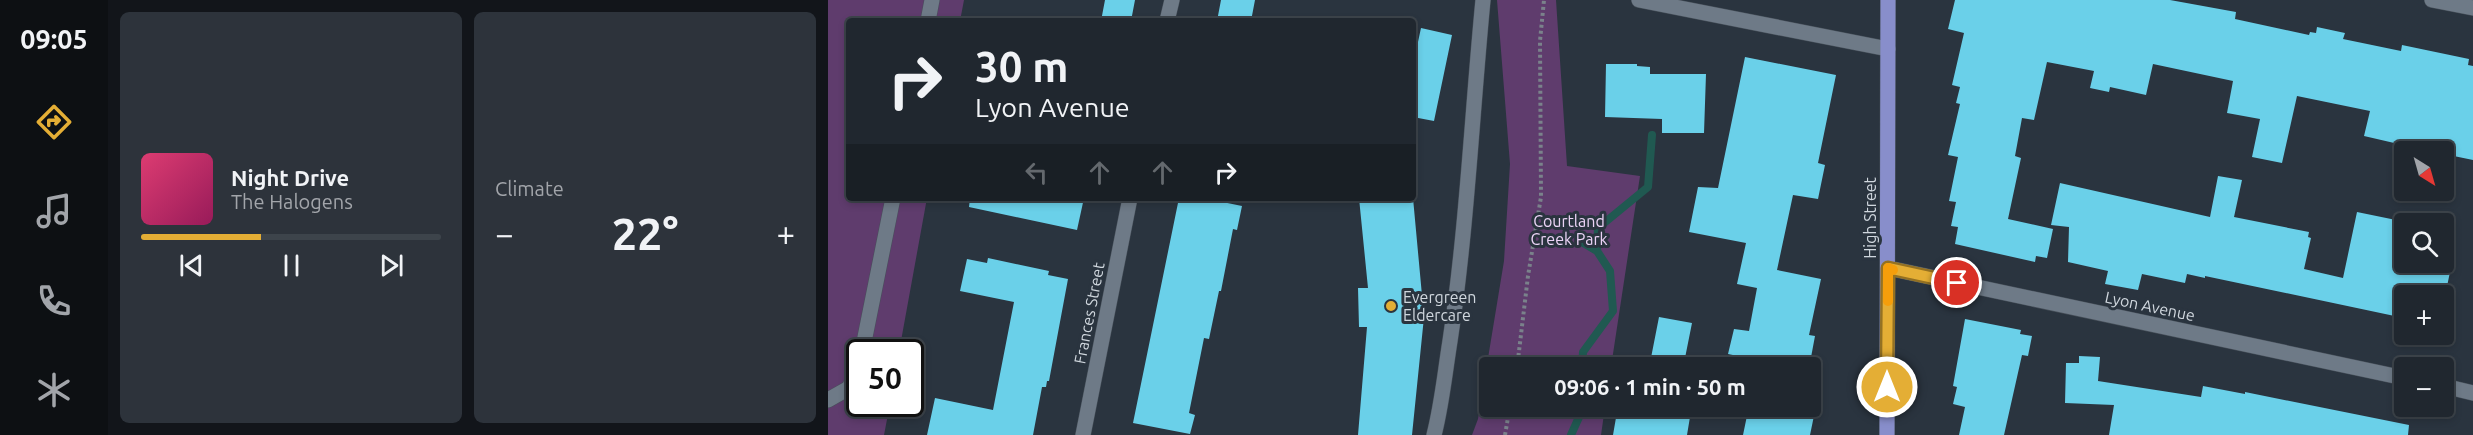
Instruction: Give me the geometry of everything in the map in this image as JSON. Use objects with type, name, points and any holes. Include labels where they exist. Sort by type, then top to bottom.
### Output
[{"type":"main road","name":"High Street","points":[[1887,435],[1888,0]]},
{"type":"street","points":[[929,18],[932,0]]},
{"type":"street","points":[[1168,18],[1172,0]]},
{"type":"street","points":[[1434,435],[1454,316],[1463,242],[1484,0]]},
{"type":"street","points":[[1639,0],[1888,49]]},
{"type":"street","points":[[2432,0],[2473,8]]},
{"type":"street","points":[[865,339],[892,201]]},
{"type":"street","name":"Frances Street","points":[[1083,435],[1129,201]]},
{"type":"street","name":"Lyon Avenue","points":[[1888,268],[2394,376]]},
{"type":"street","points":[[2454,388],[2473,393]]},
{"type":"street","points":[[828,400],[846,390]]},
{"type":"path","points":[[1518,357],[1528,276],[1542,197],[1539,41],[1544,0]]},
{"type":"path","points":[[1505,435],[1508,417]]},
{"type":"green space","points":[[828,0],[964,0],[961,18],[846,18],[846,201],[926,201],[901,339],[846,339],[846,417],[887,417],[884,435],[828,435]]},
{"type":"green space","name":"Courtland Creek Park","points":[[1497,0],[1556,0],[1567,166],[1640,176],[1613,357],[1488,357],[1504,261],[1510,164]]},
{"type":"green space","name":"Courtland Creek Park","points":[[1479,413],[1479,417],[1604,417],[1601,435],[1472,435]]},
{"type":"building","points":[[1105,0],[1135,0],[1132,18],[1102,18]]},
{"type":"building","points":[[1221,0],[1255,0],[1252,18],[1218,18]]},
{"type":"building","points":[[1955,0],[2170,0],[2236,12],[2235,19],[2309,35],[2310,32],[2316,33],[2317,27],[2345,33],[2343,39],[2401,51],[2402,45],[2469,59],[2468,65],[2473,66],[2473,160],[2454,156],[2454,141],[2394,141],[2394,143],[2364,136],[2370,111],[2297,96],[2282,163],[2252,157],[2260,119],[2227,113],[2233,81],[2153,64],[2146,95],[2110,87],[2109,92],[2090,88],[2094,71],[2047,62],[2034,120],[2022,118],[2015,156],[2021,158],[2008,219],[2053,229],[2047,258],[2036,256],[2035,262],[1955,244],[1958,227],[1951,226],[1956,202],[1949,201],[1958,157],[1948,155],[1960,104],[1956,103],[1960,87],[1952,85],[1964,33],[1948,29]]},
{"type":"building","points":[[1421,28],[1452,35],[1434,121],[1416,118],[1416,51]]},
{"type":"building","points":[[1745,57],[1836,75],[1818,163],[1825,165],[1818,199],[1793,195],[1777,270],[1821,279],[1809,335],[1815,336],[1811,357],[1742,357],[1728,354],[1734,329],[1749,331],[1757,288],[1737,284],[1746,243],[1689,232],[1698,187],[1718,188]]},
{"type":"building","points":[[1606,64],[1637,64],[1637,66],[1650,67],[1650,74],[1706,74],[1704,133],[1662,133],[1662,119],[1605,117]]},
{"type":"building","points":[[2218,176],[2242,180],[2234,217],[2309,232],[2308,237],[2311,238],[2304,269],[2343,278],[2357,212],[2394,220],[2394,273],[2450,273],[2447,285],[2394,285],[2394,316],[2187,274],[2185,283],[2142,274],[2138,290],[2105,284],[2108,271],[2068,262],[2069,227],[2051,225],[2060,183],[2210,217]]},
{"type":"building","points":[[970,201],[1083,201],[1077,230],[969,207]]},
{"type":"building","points":[[1178,201],[1218,201],[1242,206],[1237,230],[1233,229],[1209,339],[1204,338],[1189,413],[1195,415],[1190,434],[1133,423]]},
{"type":"building","name":"Evergreen Eldercare","points":[[1359,201],[1413,201],[1424,317],[1412,435],[1358,435],[1367,327],[1359,327],[1358,288],[1368,288]]},
{"type":"building","points":[[988,258],[1049,271],[1048,275],[1068,279],[1049,381],[1046,387],[1042,387],[1033,435],[927,435],[935,398],[993,410],[1014,302],[960,291],[967,259],[987,263]]},
{"type":"building","points":[[1659,317],[1692,323],[1685,357],[1651,357]]},
{"type":"building","points":[[1965,319],[2021,330],[2020,334],[2032,336],[2028,356],[2022,355],[2004,435],[1959,435],[1965,407],[1953,404],[1957,387],[1953,386]]},
{"type":"building","points":[[2079,356],[2100,357],[2098,381],[2201,397],[2203,386],[2245,394],[2245,392],[2409,425],[2408,435],[2109,435],[2114,405],[2065,403],[2066,363],[2079,363]]},
{"type":"building","points":[[1616,417],[1690,417],[1687,435],[1613,435]]},
{"type":"building","points":[[1747,417],[1814,417],[1810,435],[1743,435]]},
{"type":"waterway","points":[[1583,357],[1583,352],[1613,311],[1610,271],[1597,251],[1598,228],[1648,187],[1652,135]]},
{"type":"waterway","points":[[1580,241],[1597,251]]},
{"type":"waterway","points":[[1571,435],[1579,417]]},
{"type":"slow traffic","points":[[1888,301],[1888,268],[1893,270]]},
{"type":"place","name":"Evergreen Eldercare","points":[[1391,306]]},
{"type":"route","points":[[1887,387],[1888,268],[1957,283]]}]
